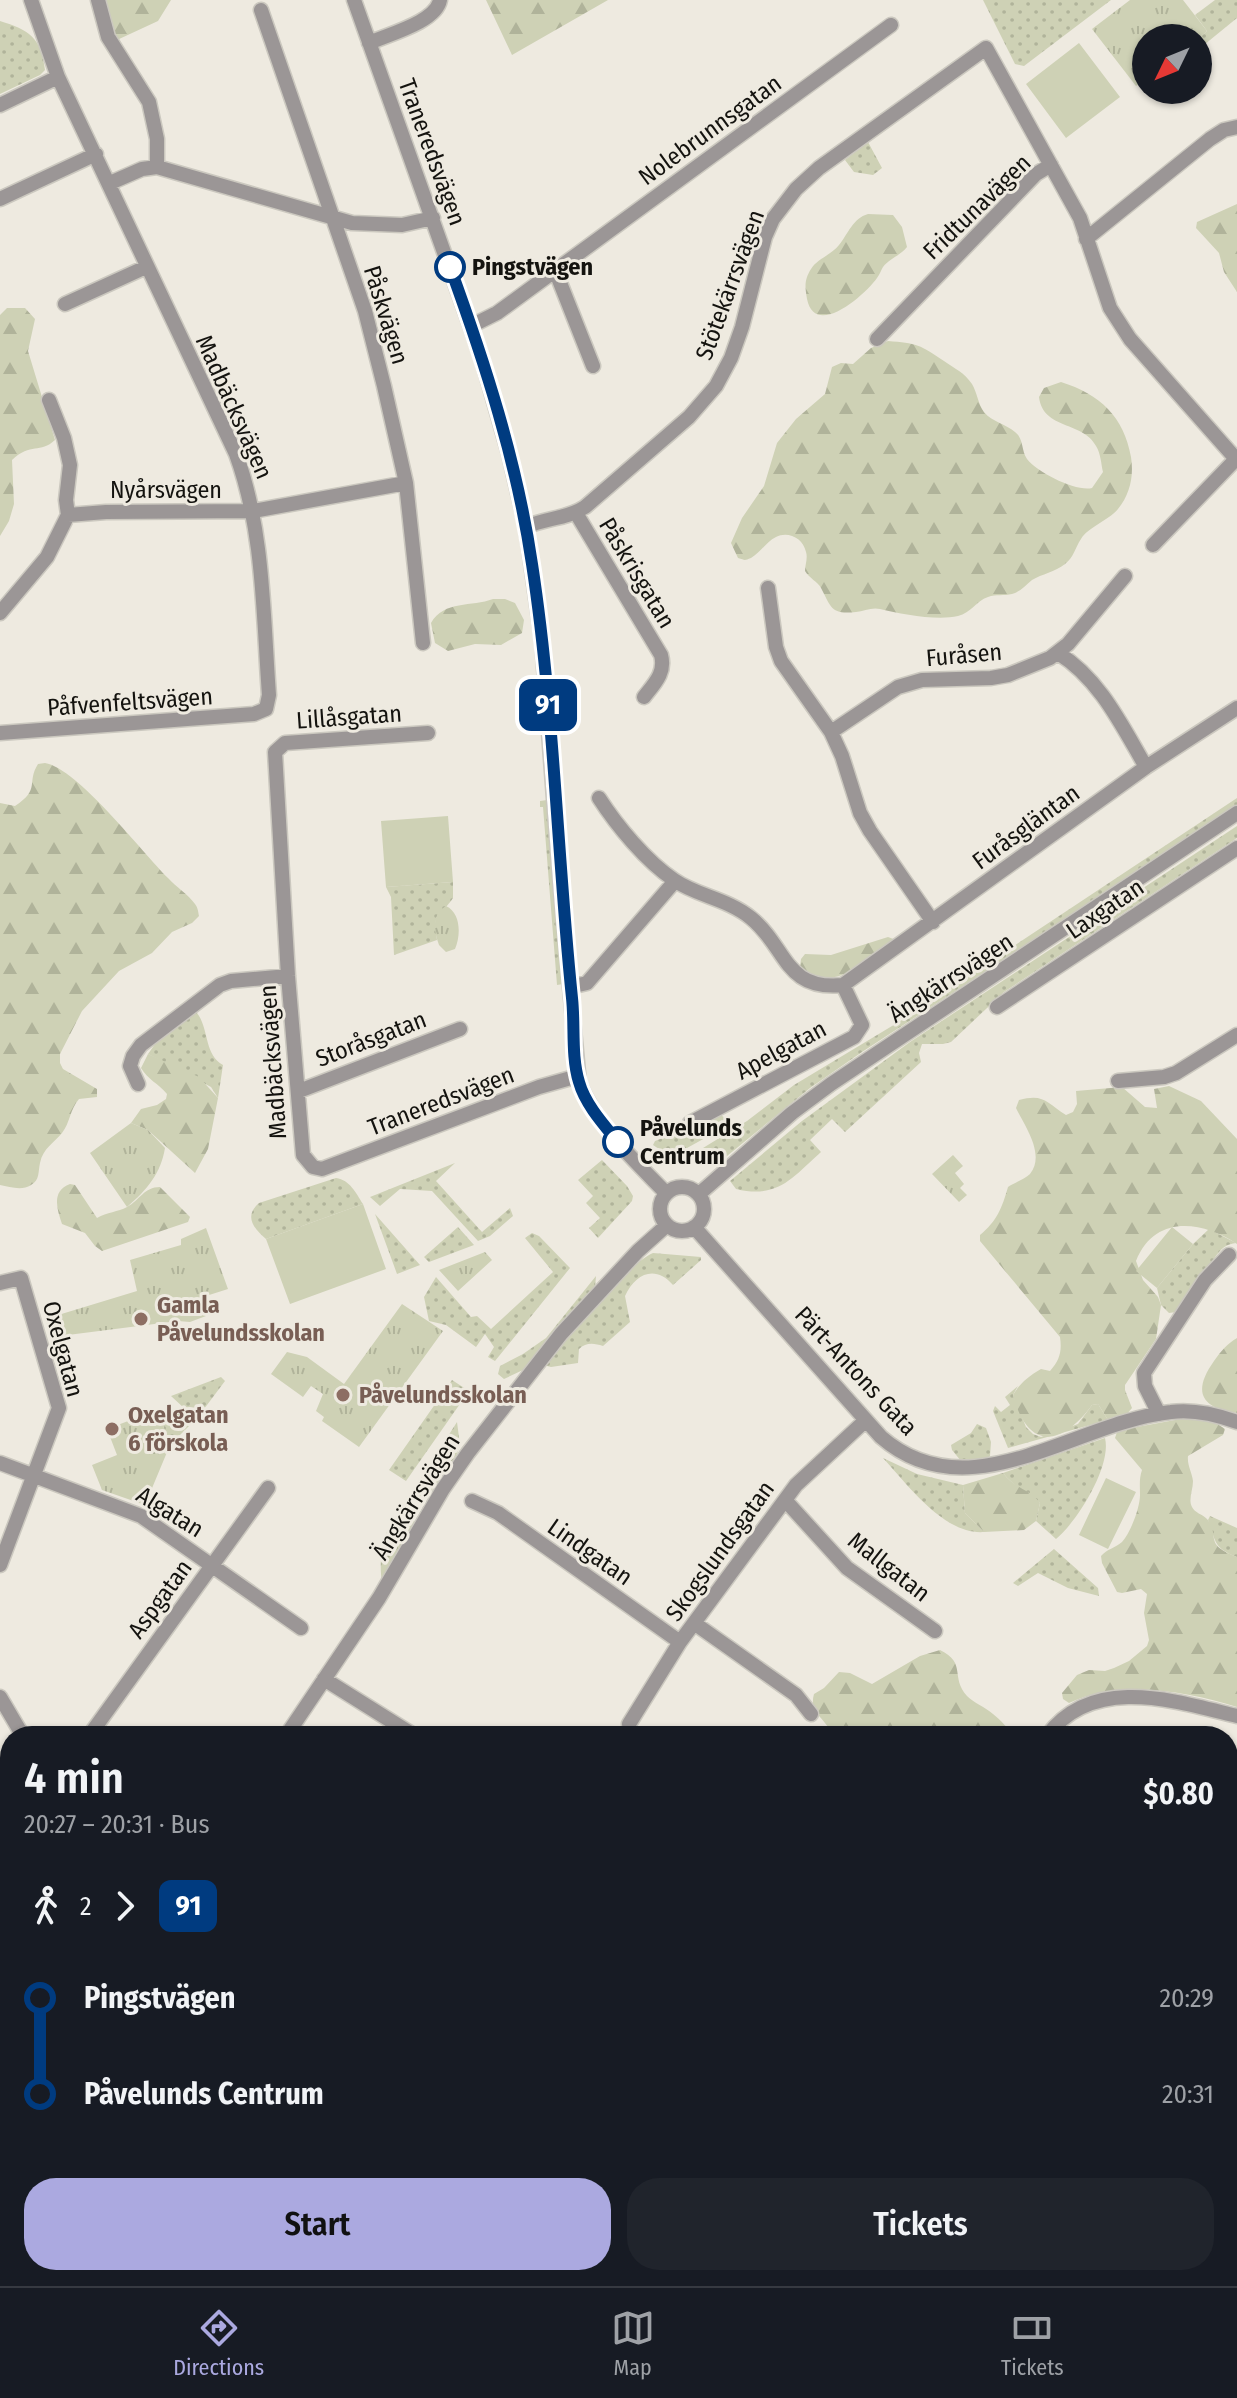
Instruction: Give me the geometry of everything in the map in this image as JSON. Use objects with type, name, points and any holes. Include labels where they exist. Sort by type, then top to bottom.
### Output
[{"type":"street","name":"Madbäcksvägen","points":[[31,0],[58,77],[236,454],[257,533],[269,695],[268,704],[262,712]]},
{"type":"street","points":[[98,0],[114,50],[149,102],[157,139],[157,167]]},
{"type":"street","name":"Traneredsvägen","points":[[354,0],[471,326],[497,410],[526,527],[543,651],[578,1076],[591,1106],[609,1132],[666,1193]]},
{"type":"street","points":[[369,43],[429,17],[438,8],[440,0]]},
{"type":"street","name":"Påskvägen","points":[[261,10],[365,311],[406,483],[423,643]]},
{"type":"street","name":"Nolebrunnsgatan","points":[[471,326],[497,313],[891,25]]},
{"type":"street","name":"Stötekärrsvägen","points":[[526,527],[538,521],[576,513],[689,417],[716,386],[731,358],[765,237],[773,219],[796,189],[819,168],[986,48],[1051,165]]},
{"type":"street","points":[[0,105],[58,77]]},
{"type":"street","points":[[1086,239],[1210,139],[1224,130],[1237,127]]},
{"type":"street","points":[[0,199],[96,154]]},
{"type":"street","name":"Fridtunavägen","points":[[877,339],[1036,174],[1051,165],[1080,218],[1106,298],[1122,327],[1236,460]]},
{"type":"street","points":[[110,183],[142,169],[157,167],[352,223],[402,225],[433,218]]},
{"type":"street","points":[[65,304],[146,267]]},
{"type":"street","points":[[555,270],[593,366]]},
{"type":"street","points":[[0,613],[47,557],[68,515],[66,500],[70,465],[67,447],[49,400]]},
{"type":"street","points":[[1153,545],[1236,460]]},
{"type":"street","name":"Nyårsvägen","points":[[68,515],[253,511],[406,483]]},
{"type":"street","name":"Påskrisgatan","points":[[576,513],[661,655],[663,668],[660,676],[644,697]]},
{"type":"street","name":"Furåsen","points":[[831,732],[898,687],[937,679],[1008,675],[1058,653],[1125,576]]},
{"type":"street","points":[[768,588],[776,647],[781,661],[831,732],[860,813],[870,831],[933,922]]},
{"type":"street","points":[[1058,653],[1073,662],[1096,686],[1146,767]]},
{"type":"street","name":"Furåsgläntan","points":[[843,985],[1146,767],[1237,708]]},
{"type":"street","name":"Påfvenfeltsvägen","points":[[0,733],[181,721],[262,712]]},
{"type":"street","name":"Lillåsgatan","points":[[275,750],[285,743],[428,733]]},
{"type":"street","name":"Madbäcksvägen","points":[[275,750],[288,976],[303,1155],[313,1167],[322,1169]]},
{"type":"street","name":"Apelgatan","points":[[599,798],[630,839],[675,881],[741,910],[752,919],[769,937],[786,964],[802,979],[822,986],[843,985],[862,1025],[854,1037],[690,1123]]},
{"type":"street","name":"Ängkärrsvägen","points":[[699,1194],[792,1113],[831,1084],[1237,813]]},
{"type":"street","name":"Laxgatan","points":[[997,1007],[1237,848]]},
{"type":"street","points":[[570,987],[587,983],[675,881]]},
{"type":"street","points":[[138,1084],[130,1066],[141,1045],[211,991],[231,981],[288,976]]},
{"type":"street","name":"Storåsgatan","points":[[299,1091],[460,1029]]},
{"type":"street","points":[[1118,1081],[1176,1073],[1237,1035]]},
{"type":"street","name":"Traneredsvägen","points":[[322,1169],[539,1087],[578,1076]]},
{"type":"street","points":[[679,1186],[694,1189],[699,1194],[704,1212],[694,1227],[677,1231],[662,1219],[660,1205],[666,1193],[679,1186]]},
{"type":"street","name":"Ängkärrsvägen","points":[[293,1726],[379,1598],[443,1489],[468,1453],[561,1334],[638,1251],[667,1225]]},
{"type":"street","name":"Pärt-Antons Gata","points":[[694,1227],[881,1437],[907,1456],[937,1467],[969,1469],[1005,1461],[1115,1424],[1159,1414],[1201,1412],[1237,1422]]},
{"type":"street","points":[[1159,1414],[1145,1386],[1144,1373],[1205,1280],[1229,1255]]},
{"type":"street","name":"Oxelgatan","points":[[0,1283],[21,1278],[59,1408],[0,1565]]},
{"type":"street","name":"Skogslundsgatan","points":[[629,1724],[680,1642],[785,1500],[817,1463],[866,1420]]},
{"type":"street","name":"Algatan","points":[[0,1463],[141,1516],[301,1628]]},
{"type":"street","name":"Aspgatan","points":[[96,1726],[268,1488]]},
{"type":"street","name":"Mallgatan","points":[[785,1500],[847,1568],[935,1631]]},
{"type":"street","name":"Lindgatan","points":[[472,1501],[488,1506],[680,1642]]},
{"type":"street","points":[[694,1623],[796,1695],[811,1714]]},
{"type":"street","points":[[324,1679],[399,1726]]},
{"type":"street","points":[[0,1697],[17,1726]]},
{"type":"street","points":[[1057,1726],[1071,1713],[1111,1697],[1166,1700],[1237,1716]]},
{"type":"green space","points":[[103,0],[171,0],[158,21],[117,40],[109,26]]},
{"type":"green space","points":[[486,0],[608,0],[512,55]]},
{"type":"green space","points":[[983,0],[1111,0],[1024,66],[1015,64]]},
{"type":"green space","points":[[1130,0],[1183,0],[1202,24],[1132,24],[1132,81],[1092,29]]},
{"type":"green space","points":[[1215,0],[1237,0],[1237,18],[1212,38],[1212,24],[1202,24],[1195,15]]},
{"type":"green space","points":[[0,21],[32,36],[37,42],[45,70],[0,94]]},
{"type":"green space","points":[[1079,43],[1120,97],[1066,138],[1026,84]]},
{"type":"green space","points":[[868,142],[882,168],[873,175],[854,172],[845,160]]},
{"type":"green space","points":[[1237,204],[1237,292],[1224,272],[1219,253],[1196,228],[1197,222]]},
{"type":"green space","points":[[868,214],[893,215],[902,227],[907,247],[883,267],[878,277],[852,303],[830,314],[820,315],[812,310],[807,299],[809,273],[817,262],[839,245],[855,223]]},
{"type":"green space","points":[[7,308],[25,308],[35,319],[28,351],[55,440],[25,451],[12,460],[14,504],[0,536],[0,315]]},
{"type":"green space","points":[[888,341],[924,348],[963,374],[972,384],[984,412],[1018,435],[1025,456],[1032,464],[1058,480],[1077,487],[1092,488],[1103,472],[1098,449],[1082,432],[1048,415],[1039,397],[1044,388],[1061,382],[1075,387],[1098,400],[1116,419],[1123,430],[1131,457],[1132,471],[1126,497],[1114,513],[1084,535],[1061,567],[1032,580],[1015,593],[988,597],[963,614],[940,618],[877,609],[848,613],[837,611],[805,571],[807,557],[804,547],[790,535],[776,537],[751,558],[738,558],[731,543],[742,518],[764,486],[777,443],[796,419],[825,394],[832,367],[841,363],[853,364],[871,348]]},
{"type":"green space","points":[[493,599],[515,603],[524,620],[522,633],[501,645],[475,644],[448,651],[435,643],[431,623],[443,611]]},
{"type":"green space","points":[[38,764],[58,768],[91,795],[192,900],[199,916],[192,923],[172,932],[152,953],[119,971],[82,1011],[60,1054],[60,1063],[63,1069],[97,1089],[97,1097],[79,1099],[65,1129],[44,1153],[36,1181],[27,1187],[16,1188],[0,1185],[0,803],[15,806],[23,800],[31,790]]},
{"type":"green space","points":[[1237,798],[1237,806],[1225,815],[810,1088],[716,1165],[701,1153],[703,1148],[747,1121],[794,1085],[902,1020]]},
{"type":"green space","points":[[547,800],[563,984],[557,985],[543,807],[540,807],[540,801]]},
{"type":"green space","points":[[448,816],[453,882],[386,887],[381,821]]},
{"type":"green space","points":[[1237,826],[1237,838],[1004,992],[951,1042],[922,1044],[919,1053],[921,1062],[845,1132],[832,1119],[810,1140],[821,1152],[792,1178],[774,1189],[763,1191],[736,1189],[730,1181],[802,1121],[910,1042]]},
{"type":"green space","points":[[453,882],[453,898],[438,914],[437,940],[394,955],[391,897],[386,887]]},
{"type":"green space","points":[[446,906],[455,914],[459,931],[455,949],[446,952],[439,945],[435,924],[438,914]]},
{"type":"green space","points":[[888,937],[896,940],[850,972],[825,978],[800,967],[805,954],[831,955]]},
{"type":"green space","points":[[191,1012],[197,1013],[201,1019],[213,1055],[223,1065],[218,1098],[211,1087],[148,1054],[160,1037]]},
{"type":"green space","points":[[148,1054],[199,1077],[218,1098],[208,1149],[195,1173],[148,1130],[131,1123],[141,1109],[166,1099],[167,1094],[141,1068]]},
{"type":"green space","points":[[1169,1086],[1201,1101],[1237,1139],[1237,1244],[1209,1230],[1195,1227],[1180,1226],[1155,1235],[1136,1261],[1143,1280],[1161,1305],[1156,1339],[1125,1385],[1132,1408],[1126,1415],[1108,1420],[1098,1404],[1092,1405],[1081,1419],[1058,1435],[1047,1437],[1037,1434],[1019,1413],[1013,1395],[1033,1374],[1041,1369],[1050,1371],[1060,1355],[1060,1337],[980,1241],[980,1235],[998,1214],[1008,1187],[1028,1176],[1034,1166],[1035,1149],[1016,1108],[1019,1100],[1040,1099],[1066,1115],[1073,1112],[1077,1104],[1076,1091],[1122,1087],[1145,1107],[1157,1108],[1154,1089]]},
{"type":"green space","points":[[720,1115],[734,1122],[678,1153],[668,1155],[653,1145],[655,1141]]},
{"type":"green space","points":[[131,1123],[148,1130],[165,1148],[152,1180],[127,1207],[90,1153]]},
{"type":"green space","points":[[953,1155],[963,1166],[955,1173],[964,1184],[960,1188],[967,1195],[959,1202],[932,1174]]},
{"type":"green space","points":[[602,1160],[633,1196],[632,1201],[598,1238],[589,1228],[600,1218],[586,1203],[593,1196],[578,1180]]},
{"type":"green space","points":[[455,1163],[436,1181],[482,1232],[510,1208],[513,1216],[490,1236],[478,1241],[432,1191],[400,1189],[380,1206],[370,1197]]},
{"type":"green space","points":[[336,1178],[349,1184],[363,1204],[266,1239],[257,1231],[251,1217],[259,1203]]},
{"type":"green space","points":[[70,1184],[75,1185],[97,1218],[127,1207],[146,1191],[160,1187],[190,1217],[188,1222],[102,1251],[85,1233],[62,1224],[57,1207],[58,1196]]},
{"type":"green space","points":[[363,1204],[386,1269],[290,1304],[266,1239]]},
{"type":"green space","points":[[375,1214],[420,1265],[397,1274]]},
{"type":"green space","points":[[458,1227],[474,1245],[429,1262],[424,1257]]},
{"type":"green space","points":[[1172,1227],[1193,1244],[1157,1288],[1136,1271]]},
{"type":"green space","points":[[206,1228],[228,1289],[206,1296],[206,1316],[190,1322],[52,1337],[45,1319],[137,1291],[130,1260],[181,1245],[181,1239]]},
{"type":"green space","points":[[1209,1229],[1236,1243],[1219,1252],[1176,1312],[1169,1313],[1161,1305],[1157,1288]]},
{"type":"green space","points":[[532,1233],[539,1236],[570,1268],[495,1361],[488,1357],[494,1347],[485,1334],[476,1347],[446,1325],[429,1321],[424,1297],[436,1277],[471,1317],[477,1316],[491,1329],[553,1272],[525,1238]]},
{"type":"green space","points":[[485,1252],[492,1260],[458,1291],[439,1270]]},
{"type":"green space","points":[[653,1253],[701,1257],[701,1260],[673,1285],[653,1273],[640,1277],[625,1296],[630,1322],[603,1346],[590,1344],[579,1349],[578,1363],[551,1367],[543,1365],[612,1287]]},
{"type":"green space","points":[[596,1276],[595,1288],[523,1370],[504,1379],[498,1374],[500,1366],[546,1338]]},
{"type":"green space","points":[[402,1304],[443,1331],[359,1447],[322,1421],[324,1417],[316,1411],[323,1394],[311,1386],[303,1397],[271,1374],[287,1352],[307,1357],[344,1384]]},
{"type":"green space","points":[[1237,1338],[1237,1413],[1208,1403],[1202,1390],[1214,1361]]},
{"type":"green space","points":[[221,1377],[225,1381],[198,1417],[170,1445],[160,1417],[184,1408],[171,1396]]},
{"type":"green space","points":[[452,1380],[469,1391],[406,1481],[389,1470]]},
{"type":"green space","points":[[1018,1386],[1013,1395],[1026,1427],[1033,1434],[1041,1437],[1078,1424],[1092,1405],[1098,1404],[1108,1420],[1008,1448],[993,1411],[995,1406],[1001,1412],[1010,1405],[1005,1397]]},
{"type":"green space","points":[[152,1412],[160,1417],[170,1445],[145,1505],[102,1490],[92,1465],[117,1455],[107,1429]]},
{"type":"green space","points":[[1186,1418],[1213,1421],[1225,1429],[1223,1435],[1188,1456],[1188,1459],[1193,1481],[1192,1507],[1211,1525],[1216,1544],[1237,1557],[1237,1707],[1196,1696],[1153,1690],[1109,1691],[1069,1703],[1063,1699],[1062,1693],[1077,1675],[1089,1670],[1105,1671],[1129,1661],[1147,1646],[1149,1640],[1144,1613],[1147,1594],[1141,1589],[1117,1592],[1102,1563],[1101,1556],[1125,1538],[1140,1500],[1142,1470],[1115,1438],[1117,1432]]},
{"type":"green space","points":[[457,1422],[460,1445],[457,1454],[430,1493],[420,1499],[409,1497]]},
{"type":"green space","points":[[977,1424],[986,1428],[991,1442],[990,1456],[986,1460],[961,1461],[951,1445],[971,1433]]},
{"type":"green space","points":[[1105,1438],[1103,1463],[1091,1493],[1074,1520],[1056,1539],[1036,1521],[1040,1503],[1003,1473]]},
{"type":"green space","points":[[883,1458],[917,1474],[963,1485],[965,1513],[984,1532],[969,1531],[941,1517],[915,1494]]},
{"type":"green space","points":[[1003,1473],[1040,1503],[1036,1521],[1024,1530],[984,1532],[965,1513],[963,1485]]},
{"type":"green space","points":[[1106,1478],[1136,1492],[1108,1549],[1079,1535]]},
{"type":"green space","points":[[406,1509],[411,1512],[414,1523],[382,1582],[382,1552],[387,1531],[398,1514]]},
{"type":"green space","points":[[1210,1516],[1237,1528],[1237,1557],[1216,1543],[1208,1520]]},
{"type":"green space","points":[[1054,1549],[1098,1588],[1099,1596],[1068,1588],[1038,1573],[1018,1586],[1013,1583]]},
{"type":"green space","points":[[940,1650],[948,1655],[956,1665],[959,1683],[967,1696],[1006,1726],[828,1726],[816,1712],[814,1694],[839,1672],[850,1673],[872,1684],[920,1656]]},
{"type":"bus line","name":"91","points":[[450,267],[494,399],[532,559],[548,709],[579,1083],[598,1117],[618,1142]]},
{"type":"place","name":"Pingstvägen","points":[[450,267]]},
{"type":"place","name":"Påvelunds Centrum","points":[[618,1142]]},
{"type":"place","name":"Gamla Påvelundsskolan","points":[[141,1319]]},
{"type":"place","name":"Påvelundsskolan","points":[[343,1395]]},
{"type":"place","name":"Oxelgatan 6 förskola","points":[[112,1429]]}]
